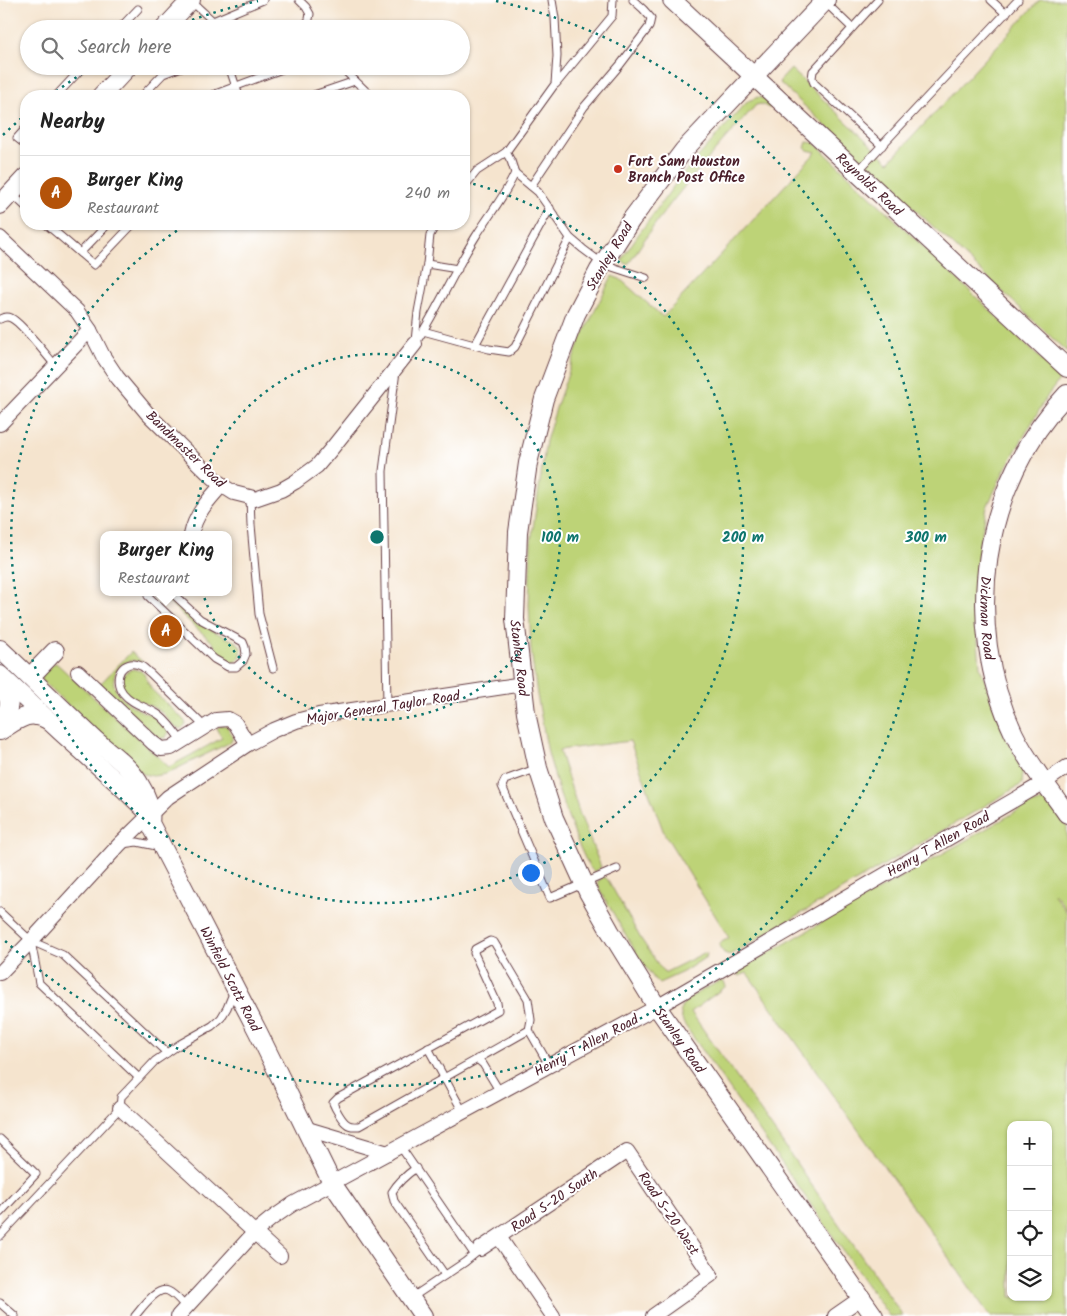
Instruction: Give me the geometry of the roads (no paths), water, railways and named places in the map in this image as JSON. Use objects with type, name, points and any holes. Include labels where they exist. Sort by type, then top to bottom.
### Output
[{"type":"street","points":[[172,20],[191,0]]},
{"type":"street","name":"Reynolds Road","points":[[672,0],[1067,368]]},
{"type":"street","name":"Stanley Road","points":[[824,0],[684,150],[631,220],[603,264],[576,314],[544,399],[528,463],[518,532],[515,619],[526,713],[538,768],[554,818],[588,892],[657,1007],[874,1316]]},
{"type":"street","points":[[108,90],[122,75]]},
{"type":"street","points":[[6,199],[20,184]]},
{"type":"street","name":"Bandmaster Road","points":[[0,238],[77,311],[90,330],[102,356],[148,414],[222,485],[234,493],[250,497]]},
{"type":"street","points":[[0,423],[90,330]]},
{"type":"street","points":[[250,497],[255,499],[281,490],[317,466],[415,344]]},
{"type":"street","name":"Dickman Road","points":[[1067,394],[1039,428],[1022,455],[1008,484],[992,537],[986,576],[985,608],[987,640],[993,673],[1015,735],[1033,766],[1067,814]]},
{"type":"street","points":[[192,531],[193,524],[201,510],[222,485]]},
{"type":"street","name":"Winfield Scott Road","points":[[0,649],[93,737],[124,763],[138,782],[144,792],[151,815],[150,823],[162,848],[258,1032],[332,1183],[423,1316]]},
{"type":"street","points":[[30,677],[55,651]]},
{"type":"street","points":[[78,672],[161,749],[171,748],[183,742],[216,720],[228,719],[235,722],[248,744]]},
{"type":"street","points":[[0,675],[151,815]]},
{"type":"street","name":"Major General Taylor Road","points":[[0,973],[119,845],[168,797],[248,744],[296,721],[319,715],[523,684]]},
{"type":"street","points":[[0,686],[7,694],[9,702],[8,711],[3,718],[0,730]]},
{"type":"street","points":[[0,730],[28,716],[36,716],[48,720]]},
{"type":"street","name":"Henry T Allen Road","points":[[182,1311],[255,1232],[293,1204],[657,1007],[1045,782],[1067,767]]},
{"type":"street","points":[[120,1108],[280,1256]]},
{"type":"street","points":[[304,1128],[388,1153]]},
{"type":"street","name":"Road S-20 South","points":[[477,1252],[627,1150]]},
{"type":"street","name":"Road S-20 West","points":[[627,1150],[711,1275],[654,1316]]},
{"type":"street","points":[[499,1237],[554,1316]]},
{"type":"street","points":[[835,1316],[861,1298]]},
{"type":"lane","points":[[191,0],[212,20]]},
{"type":"lane","points":[[215,20],[263,0]]},
{"type":"lane","points":[[299,0],[310,14],[308,20]]},
{"type":"lane","points":[[552,0],[557,56],[555,84]]},
{"type":"lane","points":[[470,179],[477,171],[506,152],[555,84],[612,16],[613,0]]},
{"type":"lane","points":[[531,186],[584,107],[649,27],[651,18],[633,0]]},
{"type":"lane","points":[[824,0],[852,28]]},
{"type":"lane","points":[[878,0],[813,71],[812,78],[814,83],[882,146]]},
{"type":"lane","points":[[991,0],[1006,14]]},
{"type":"lane","points":[[857,173],[1018,0]]},
{"type":"lane","points":[[128,20],[138,9]]},
{"type":"lane","points":[[62,90],[76,75]]},
{"type":"lane","points":[[148,90],[162,75]]},
{"type":"lane","points":[[232,75],[238,90]]},
{"type":"lane","points":[[226,90],[266,75]]},
{"type":"lane","points":[[349,75],[365,90]]},
{"type":"lane","points":[[329,90],[355,81]]},
{"type":"lane","points":[[506,152],[515,173],[538,192],[570,238],[603,264],[646,278]]},
{"type":"lane","points":[[415,344],[476,236],[509,186],[515,173]]},
{"type":"lane","points":[[6,199],[20,205]]},
{"type":"lane","points":[[475,345],[550,208]]},
{"type":"lane","points":[[80,253],[102,230]]},
{"type":"lane","points":[[54,231],[94,265],[127,230]]},
{"type":"lane","points":[[415,344],[430,236],[433,230]]},
{"type":"lane","points":[[424,331],[488,349],[509,352],[515,346],[570,238]]},
{"type":"lane","points":[[427,264],[458,270]]},
{"type":"lane","points":[[0,319],[12,318],[55,365]]},
{"type":"lane","points":[[387,705],[383,471],[396,367]]},
{"type":"lane","points":[[250,497],[260,614],[273,668]]},
{"type":"lane","points":[[148,596],[214,659],[228,667],[236,667],[243,661],[246,654],[243,642],[200,619],[175,596]]},
{"type":"lane","points":[[183,742],[163,718],[135,704],[123,694],[118,682],[118,674],[123,668],[135,664],[150,673],[205,727]]},
{"type":"lane","points":[[538,768],[505,780],[502,786],[550,898],[617,869]]},
{"type":"lane","points":[[119,845],[137,842],[162,848]]},
{"type":"lane","points":[[0,912],[31,941],[63,955],[167,1053]]},
{"type":"lane","points":[[31,941],[39,983],[140,1078]]},
{"type":"lane","points":[[529,1030],[359,1126],[346,1124],[333,1103],[338,1098],[498,1010],[474,952],[475,949],[490,941],[494,942],[528,999],[531,1020],[529,1030],[549,1066]]},
{"type":"lane","points":[[0,1236],[120,1108],[121,1097],[155,1061],[212,1026],[221,1018],[228,1008],[235,988]]},
{"type":"lane","points":[[428,1048],[464,1112]]},
{"type":"lane","points":[[477,1059],[483,1064],[500,1092]]},
{"type":"lane","points":[[0,1139],[36,1174],[0,1213]]},
{"type":"lane","points":[[400,1146],[477,1252],[411,1298]]},
{"type":"lane","points":[[416,1168],[396,1186],[392,1192],[394,1201],[445,1275]]},
{"type":"lane","points":[[135,1316],[157,1292],[163,1290],[169,1292],[182,1311]]},
{"type":"lane","points":[[0,1303],[15,1316]]},
{"type":"place","name":"Fort Sam Houston Branch Post Office","points":[[618,169]]},
{"type":"place","name":"Burger King","points":[[166,631]]}]
